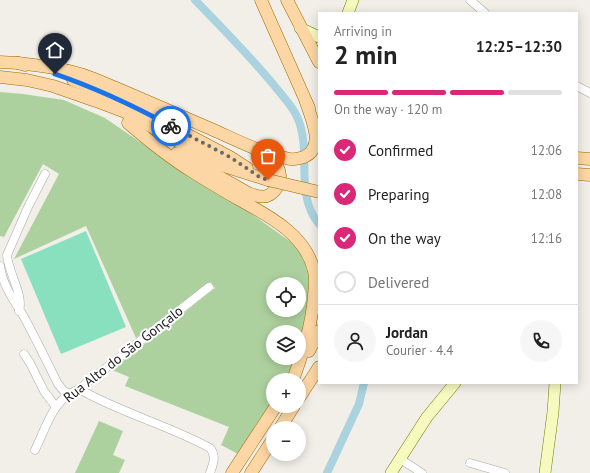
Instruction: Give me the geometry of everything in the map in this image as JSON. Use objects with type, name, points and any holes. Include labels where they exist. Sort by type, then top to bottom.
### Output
[{"type":"main road","points":[[0,62],[56,68],[91,78],[253,147],[288,159],[297,159],[307,155],[312,150],[317,133],[306,102],[261,0]]},
{"type":"main road","points":[[287,0],[300,28],[318,60]]},
{"type":"main road","points":[[348,12],[353,0]]},
{"type":"main road","points":[[352,12],[353,0]]},
{"type":"main road","points":[[300,28],[318,37]]},
{"type":"main road","points":[[18,63],[76,81],[124,101],[230,157],[264,178]]},
{"type":"main road","points":[[0,77],[27,80],[53,86],[96,101],[125,112],[221,164],[264,178],[318,192]]},
{"type":"main road","points":[[297,82],[318,107]]},
{"type":"main road","points":[[96,101],[128,123],[248,194],[267,196],[276,190],[280,180],[280,173],[272,158],[253,147]]},
{"type":"main road","points":[[128,123],[159,150],[282,225],[300,243],[310,258],[314,272],[315,288],[308,339],[296,373]]},
{"type":"main road","points":[[578,158],[590,159]]},
{"type":"main road","points":[[297,373],[318,333]]},
{"type":"main road","points":[[306,388],[318,370]]},
{"type":"main road","points":[[391,473],[427,417],[454,384]]},
{"type":"main road","points":[[545,473],[555,384]]},
{"type":"main road","points":[[232,473],[271,413]]},
{"type":"main road","points":[[251,473],[266,450]]},
{"type":"street","points":[[470,0],[484,12]]},
{"type":"street","points":[[578,87],[590,94]]},
{"type":"street","points":[[20,311],[20,302],[7,263],[7,256],[28,206],[45,174]]},
{"type":"street","points":[[0,266],[10,295],[20,311],[58,384],[62,390],[69,394]]},
{"type":"street","name":"Rua Alto do São Gonçalo","points":[[35,450],[56,407],[69,394],[80,390],[209,287]]},
{"type":"street","points":[[24,354],[44,391],[56,407]]},
{"type":"street","points":[[80,390],[97,400],[130,412],[210,448],[214,457],[210,473]]},
{"type":"street","points":[[400,459],[422,473]]},
{"type":"street","points":[[470,463],[505,473]]},
{"type":"green space","points":[[0,92],[64,100],[105,118],[162,157],[238,204],[299,248],[310,272],[309,311],[305,325],[266,325],[266,365],[293,365],[290,373],[266,373],[266,412],[238,454],[221,445],[229,427],[125,386],[129,377],[112,370],[215,288],[211,282],[136,338],[86,226],[14,259],[59,174],[43,164],[4,237],[0,236]]},
{"type":"green space","points":[[86,231],[126,327],[61,354],[21,259]]},
{"type":"green space","points":[[99,421],[123,431],[113,455],[125,460],[119,473],[75,473]]},
{"type":"waterway","points":[[195,0],[258,66],[294,111],[302,132],[307,200],[311,212],[318,222]]},
{"type":"waterway","points":[[327,473],[359,404],[364,384]]},
{"type":"way so far","points":[[171,126],[230,157],[261,178],[268,180]]},
{"type":"route","points":[[55,74],[124,101],[171,126]]}]
